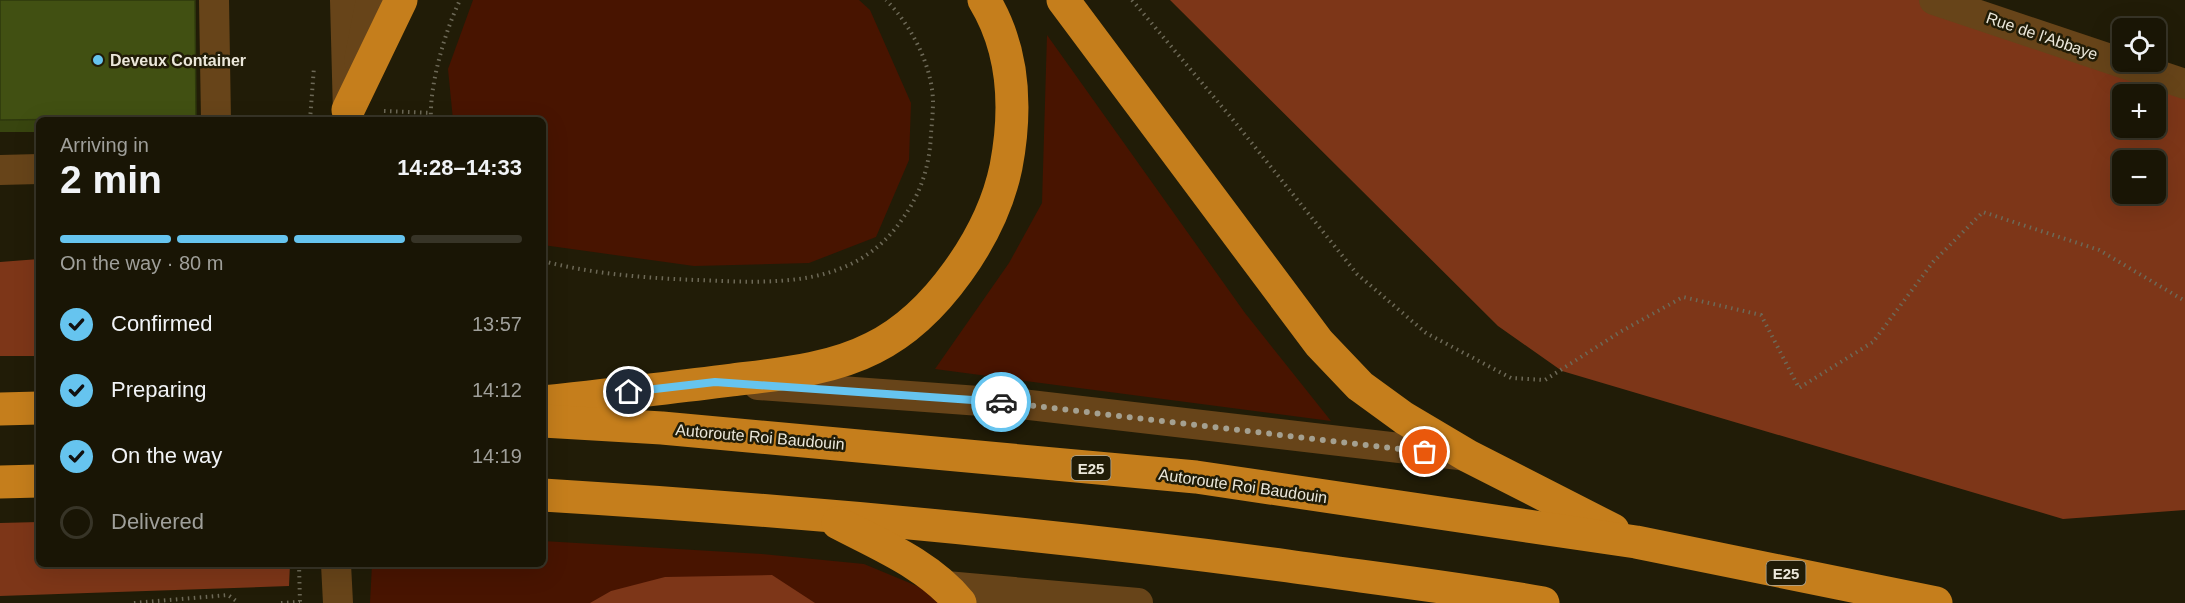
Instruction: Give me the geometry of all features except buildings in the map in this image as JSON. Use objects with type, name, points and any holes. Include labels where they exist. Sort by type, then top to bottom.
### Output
[{"type":"highway","points":[[348,115],[401,0]]},
{"type":"highway","points":[[546,402],[715,382],[829,365],[874,348],[916,318],[965,262],[993,210],[1003,182],[1012,121],[1012,93],[1008,56],[994,16],[984,0]]},
{"type":"highway","points":[[1063,0],[1319,343],[1360,386],[1404,418],[1468,456],[1636,542]]},
{"type":"highway","points":[[0,409],[36,408]]},
{"type":"highway","name":"Autoroute Roi Baudouin","points":[[546,421],[662,428],[1196,477],[1636,542],[1936,603]]},
{"type":"highway","points":[[0,482],[36,481]]},
{"type":"highway","points":[[546,495],[823,515],[1149,548],[1481,592],[1543,603]]},
{"type":"highway","points":[[823,515],[902,557],[953,595]]},
{"type":"highway","points":[[1428,603],[1481,592]]},
{"type":"street","points":[[214,0],[216,117]]},
{"type":"street","points":[[345,0],[348,115]]},
{"type":"street","points":[[348,115],[371,0]]},
{"type":"street","name":"Rue de l'Abbaye","points":[[1934,0],[2185,84]]},
{"type":"street","points":[[0,170],[36,169]]},
{"type":"street","points":[[715,382],[1021,404],[1468,456]]},
{"type":"street","points":[[336,567],[339,601]]},
{"type":"street","points":[[953,595],[1138,603]]},
{"type":"path","points":[[431,117],[438,61],[460,0]]},
{"type":"path","points":[[546,262],[608,273],[762,283],[810,278],[841,270],[873,252],[897,227],[916,200],[926,172],[932,121],[933,101],[926,67],[912,34],[886,0]]},
{"type":"path","points":[[1132,0],[1234,121],[1357,274],[1426,333],[1512,378],[1545,380],[1620,332],[1683,297],[1761,315],[1799,388],[1873,342],[1932,262],[1983,212],[2099,250],[2185,301]]},
{"type":"path","points":[[348,115],[431,112]]},
{"type":"path","points":[[281,603],[300,603],[299,567]]},
{"type":"path","points":[[134,603],[228,595],[237,602]]},
{"type":"shaded area","points":[[473,0],[859,0],[870,10],[911,103],[909,160],[876,237],[809,263],[694,266],[546,245],[546,117],[453,117],[448,69]]},
{"type":"shaded area","points":[[1170,0],[1934,0],[2112,60],[2112,72],[2149,72],[2185,84],[2185,510],[2063,519],[1562,371],[1498,326]]},
{"type":"shaded area","points":[[1047,35],[1245,313],[1331,421],[935,369],[1009,263],[1042,203]]},
{"type":"shaded area","points":[[36,259],[36,356],[0,356],[0,262]]},
{"type":"shaded area","points":[[36,522],[36,567],[290,567],[289,586],[0,596],[0,523]]},
{"type":"shaded area","points":[[546,541],[762,554],[864,564],[929,591],[941,603],[370,603],[372,567],[546,567]]},
{"type":"shaded area","points":[[772,575],[815,603],[590,603],[611,591],[665,577]]},
{"type":"way so far","points":[[1001,402],[1425,452]]},
{"type":"place","name":"Deveux Container","points":[[98,60]]},
{"type":"route","points":[[629,392],[715,382],[1001,402]]}]
